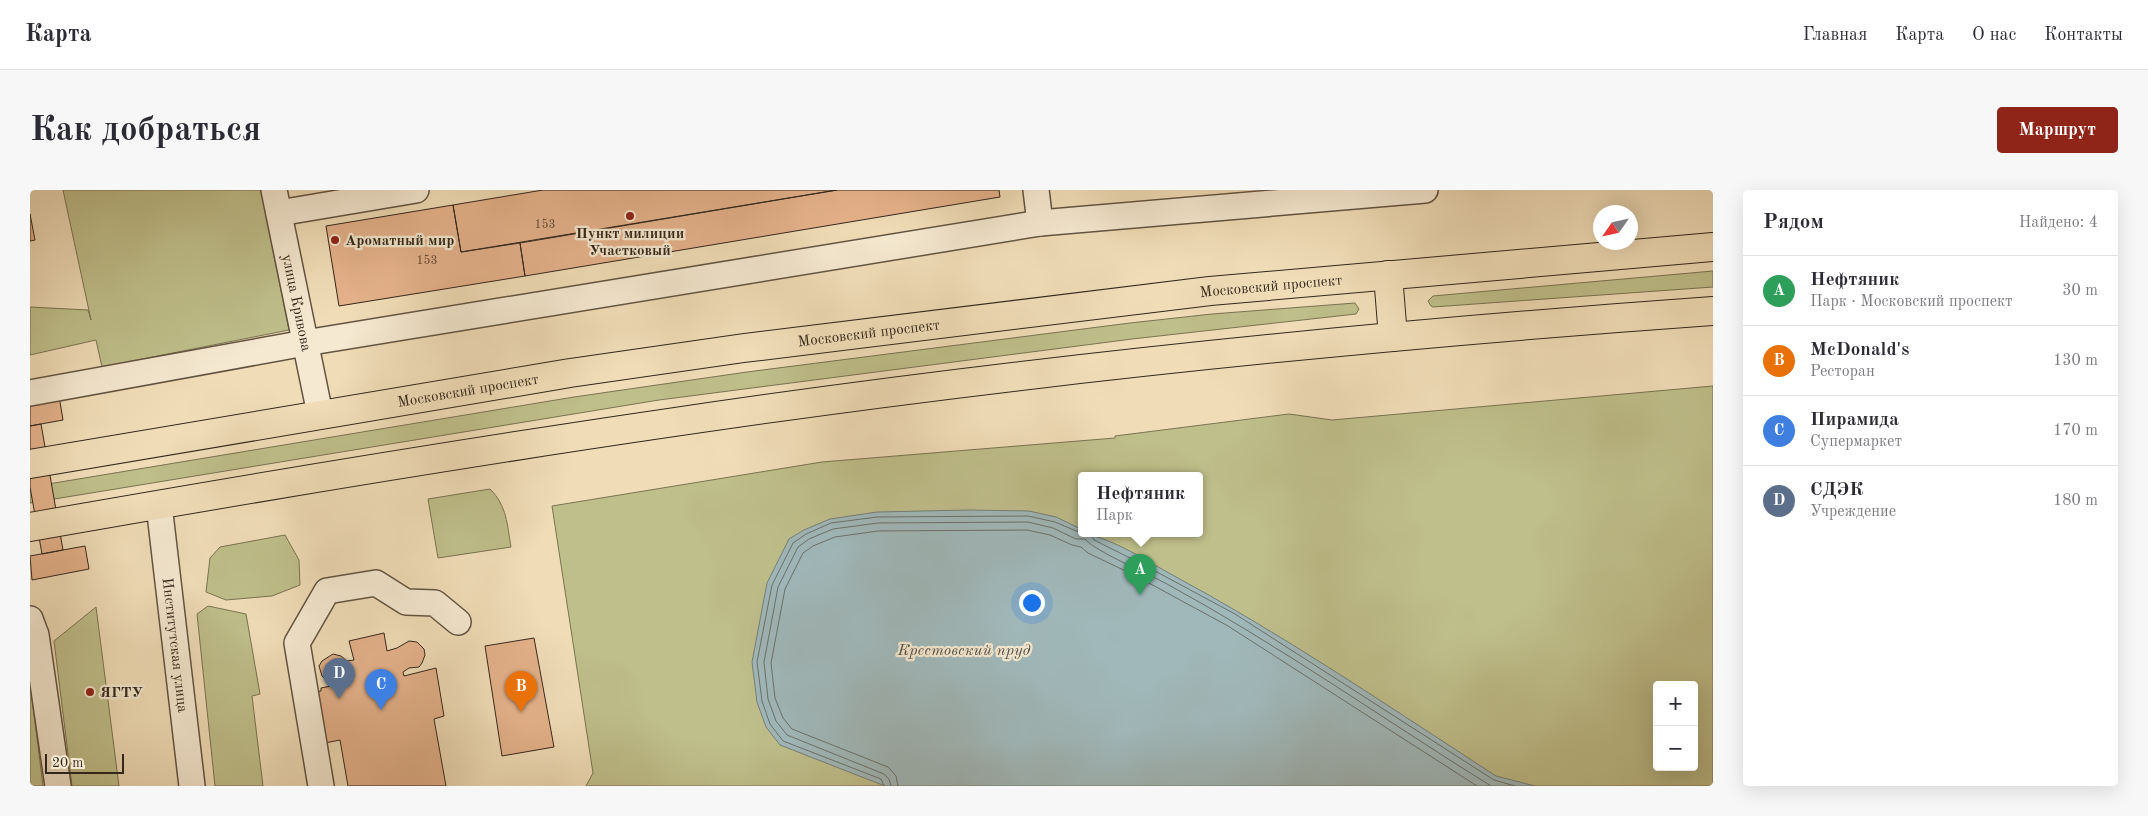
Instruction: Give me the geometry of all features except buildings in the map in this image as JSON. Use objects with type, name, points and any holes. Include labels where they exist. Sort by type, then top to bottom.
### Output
[{"type":"main road","name":"Московский проспект","points":[[30,464],[570,373],[744,348],[1201,292],[1713,247]]},
{"type":"main road","points":[[1388,275],[1393,337]]},
{"type":"main road","points":[[30,527],[580,436],[752,411],[1135,363],[1393,337],[1713,311]]},
{"type":"street","points":[[277,201],[416,190]]},
{"type":"street","points":[[1036,190],[1040,223]]},
{"type":"street","points":[[30,393],[305,344],[1040,223],[1425,190]]},
{"type":"street","name":"улица Кривова","points":[[277,201],[320,414]]},
{"type":"street","name":"Институтская улица","points":[[159,505],[192,786]]},
{"type":"street","points":[[321,786],[297,643],[328,591],[376,583],[406,602],[435,603],[458,622]]},
{"type":"street","points":[[30,619],[36,635],[58,786]]},
{"type":"green space","points":[[63,190],[261,190],[289,330],[102,367],[96,340],[30,355],[30,307],[88,310],[91,320]]},
{"type":"green space","points":[[1713,271],[1713,287],[1433,307],[1428,301],[1433,296]]},
{"type":"green space","points":[[1355,303],[1359,309],[1356,314],[1132,339],[659,400],[30,503],[30,487],[574,397],[747,372],[1130,323],[1212,314]]},
{"type":"green space","points":[[1713,386],[1713,786],[586,786],[593,773],[552,506],[822,462],[1115,438],[1115,436],[1289,414],[1332,420]]},
{"type":"green space","points":[[490,489],[496,495],[503,509],[511,547],[438,558],[428,499]]},
{"type":"green space","points":[[285,535],[299,560],[300,585],[272,596],[226,600],[206,592],[210,558],[220,547]]},
{"type":"green space","points":[[208,606],[246,614],[260,694],[252,696],[263,786],[215,786],[197,614]]},
{"type":"green space","points":[[96,607],[119,786],[72,786],[54,641]]},
{"type":"green space","points":[[30,682],[43,786],[30,786]]},
{"type":"water","name":"Крестовский пруд","points":[[1029,511],[1056,517],[1078,528],[1078,537],[1097,537],[1125,548],[1209,595],[1293,645],[1496,776],[1535,786],[885,786],[780,745],[766,727],[757,702],[752,662],[767,583],[789,539],[804,530],[830,519],[877,512]]},
{"type":"place","name":"Пункт милиции Участковый","points":[[630,216]]},
{"type":"place","name":"Ароматный мир","points":[[335,240]]},
{"type":"place","name":"Нефтяник","points":[[1140,595]]},
{"type":"place","name":"ЯГТУ","points":[[90,692]]},
{"type":"place","name":"СДЭК","points":[[339,699]]},
{"type":"place","name":"Пирамида","points":[[381,710]]},
{"type":"place","name":"McDonald's","points":[[521,712]]}]
